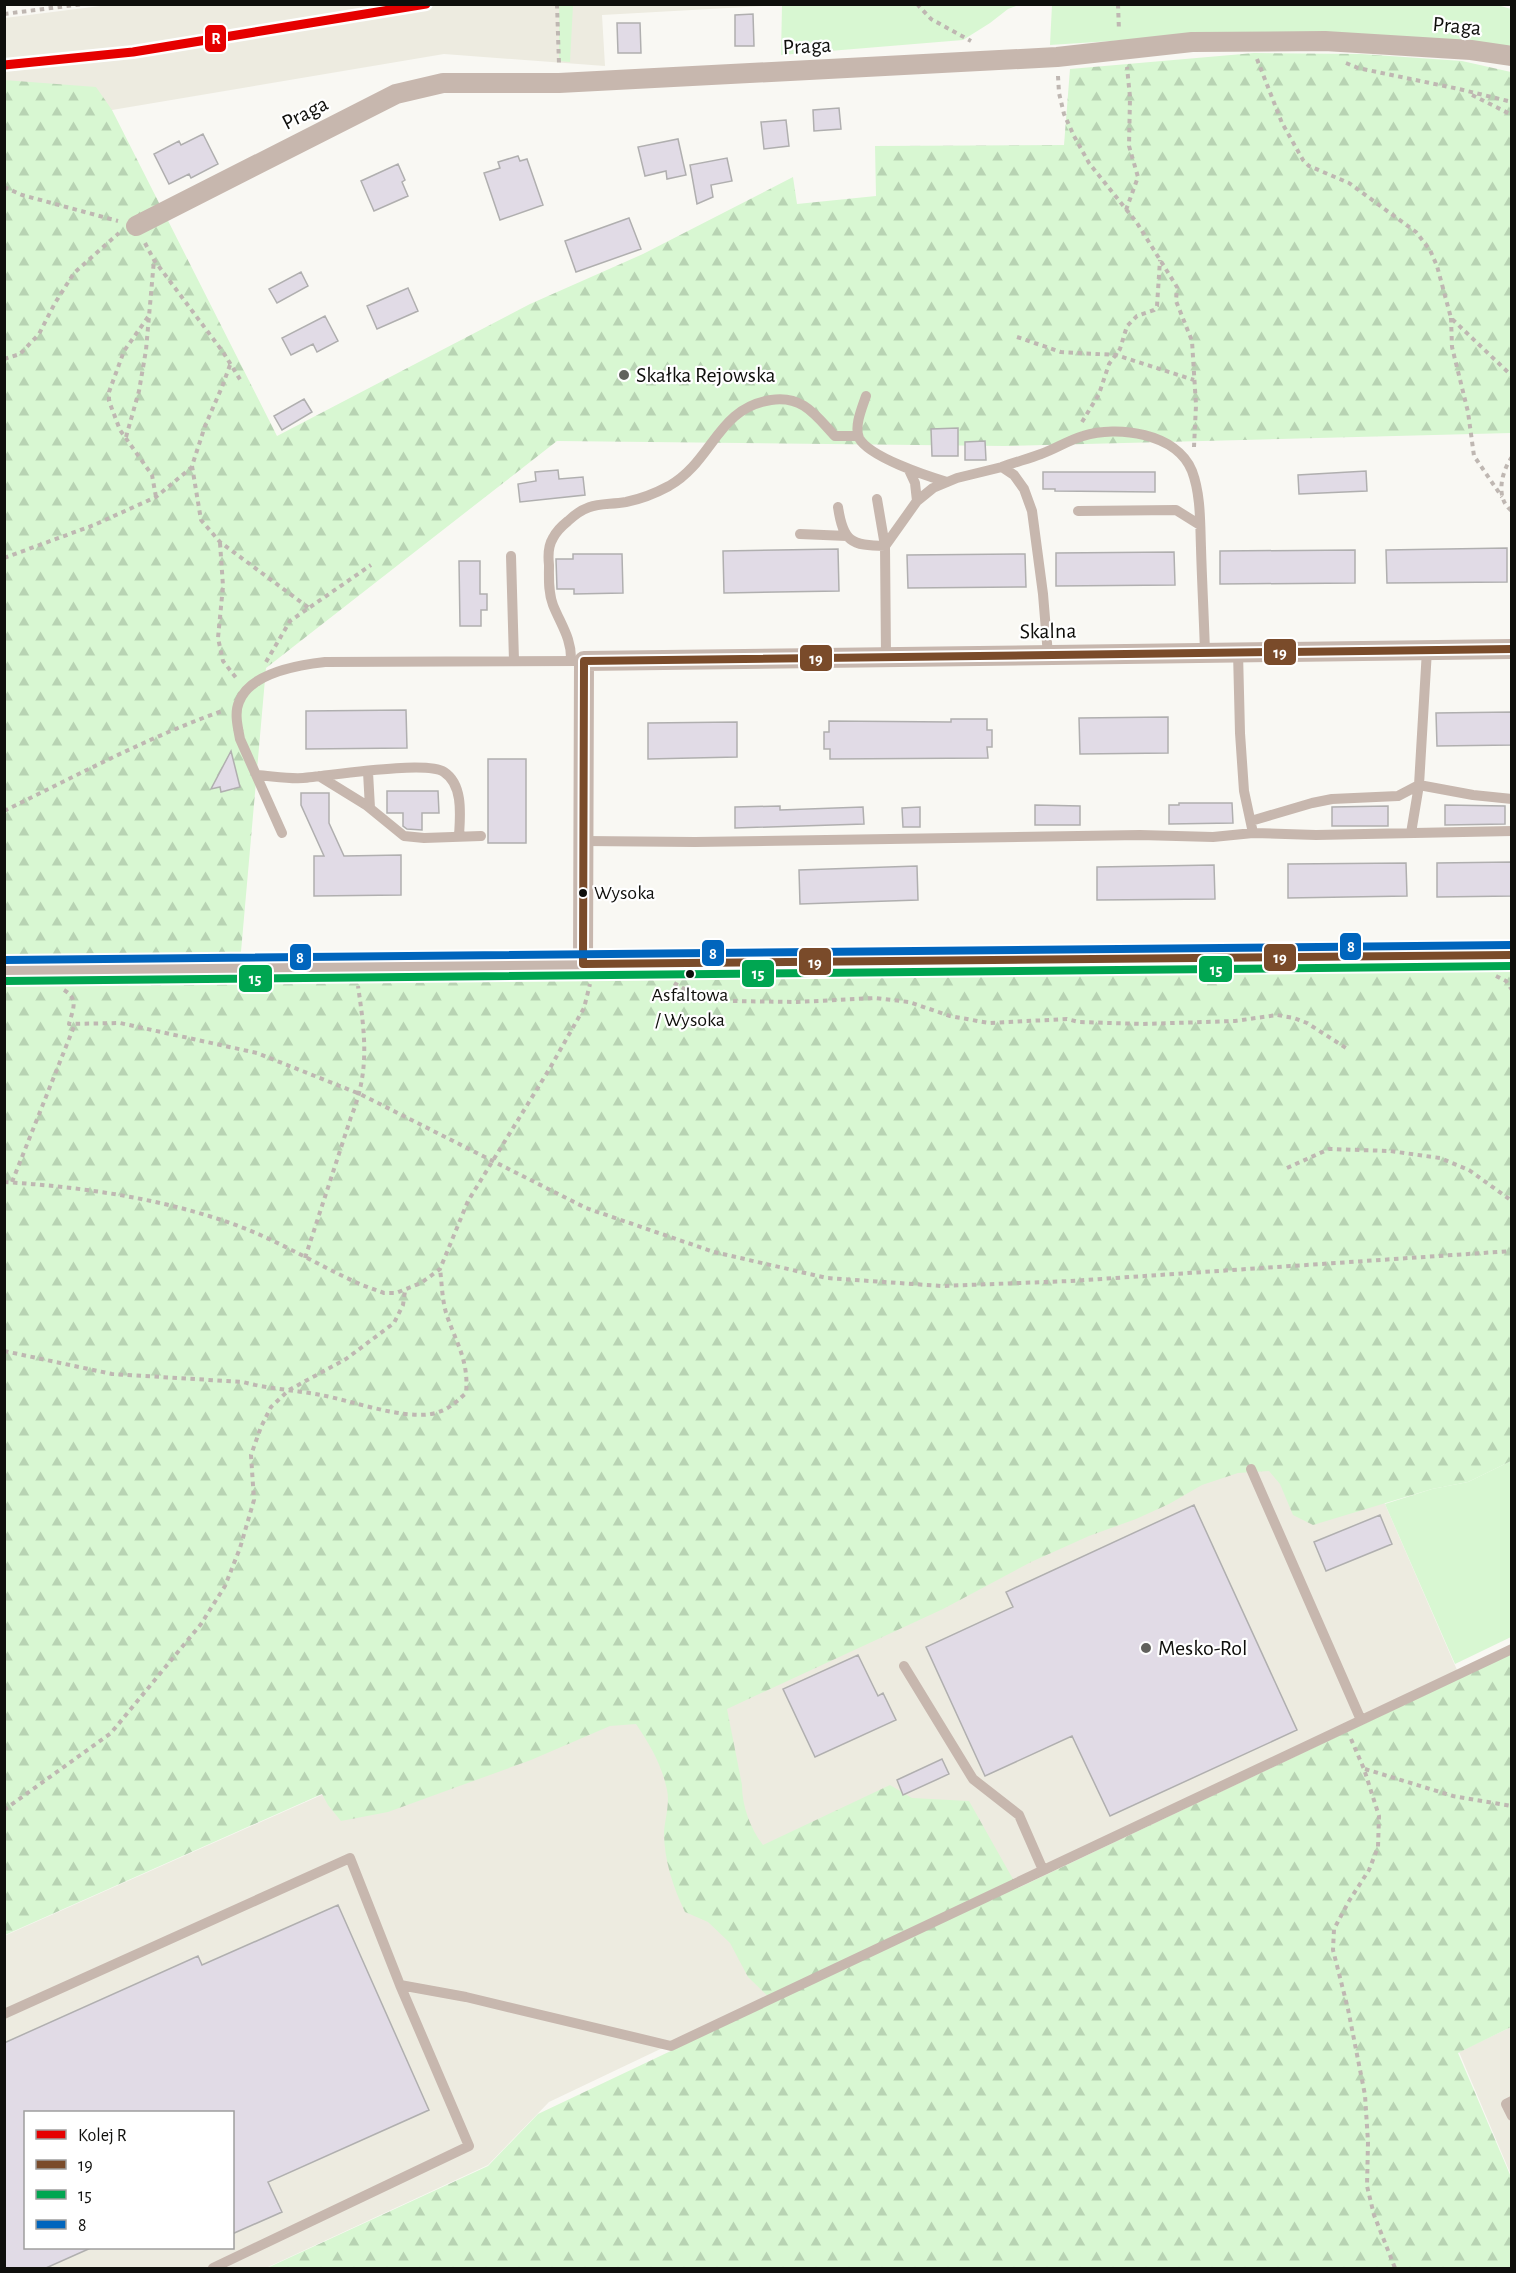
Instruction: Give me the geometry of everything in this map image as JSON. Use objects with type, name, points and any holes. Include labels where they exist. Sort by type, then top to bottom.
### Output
[{"type":"street","name":"Praga","points":[[136,226],[403,92],[443,83],[559,83],[1057,57],[1192,42],[1324,41],[1472,50],[1512,56]]},
{"type":"street","name":"Skalna","points":[[578,661],[1512,649]]},
{"type":"street","points":[[578,661],[584,841],[583,964]]},
{"type":"street","points":[[4,971],[1512,955]]},
{"type":"lane","points":[[866,396],[858,425],[858,436],[863,442],[890,461],[909,470],[947,482]]},
{"type":"lane","points":[[282,833],[240,739],[237,724],[238,706],[250,686],[297,665],[325,662],[578,661],[550,594],[548,551],[552,538],[580,510],[596,504],[625,502],[670,485],[699,461],[727,422],[743,408],[754,403],[774,399],[799,403],[814,412],[835,436],[858,436]]},
{"type":"lane","points":[[885,546],[917,501],[933,488],[947,482],[1002,467],[1084,436],[1105,432],[1135,433],[1156,438],[1173,448],[1187,462],[1192,471],[1199,505],[1205,653]]},
{"type":"lane","points":[[1002,467],[1014,475],[1024,489],[1032,512],[1043,594],[1048,655]]},
{"type":"lane","points":[[909,470],[915,483],[917,501]]},
{"type":"lane","points":[[877,499],[885,546],[886,657]]},
{"type":"lane","points":[[838,507],[844,534],[860,545],[885,546]]},
{"type":"lane","points":[[1078,511],[1176,510],[1200,525]]},
{"type":"lane","points":[[800,534],[847,536]]},
{"type":"lane","points":[[511,556],[514,661]]},
{"type":"lane","points":[[1412,833],[1419,785],[1427,650]]},
{"type":"lane","points":[[1239,652],[1240,733],[1244,791],[1253,833]]},
{"type":"lane","points":[[257,776],[300,778],[416,768],[438,769],[446,773],[452,781],[461,804],[459,836]]},
{"type":"lane","points":[[368,772],[370,808]]},
{"type":"lane","points":[[318,776],[370,808],[404,836],[424,838],[481,836]]},
{"type":"lane","points":[[1251,821],[1332,799],[1398,796],[1419,785],[1473,795],[1512,799]]},
{"type":"lane","points":[[584,841],[695,842],[1140,835],[1213,837],[1253,833],[1512,831]]},
{"type":"lane","points":[[1251,1469],[1360,1720]]},
{"type":"lane","points":[[400,1985],[466,1997],[671,2046],[1512,1649]]},
{"type":"lane","points":[[904,1666],[973,1779],[1019,1815],[1043,1870]]},
{"type":"lane","points":[[4,2014],[350,1858],[400,1985],[469,2146],[213,2268]]},
{"type":"lane","points":[[1512,2101],[1506,2104],[1512,2116]]},
{"type":"path","points":[[4,14],[83,4]]},
{"type":"path","points":[[556,4],[559,83]]},
{"type":"path","points":[[917,4],[931,19],[968,39],[996,59]]},
{"type":"path","points":[[1118,4],[1122,51],[1127,63],[1130,97],[1129,146],[1138,177],[1126,210]]},
{"type":"path","points":[[1246,41],[1247,47],[1257,58],[1263,70],[1282,123],[1303,160],[1309,166],[1349,183],[1416,232],[1430,250],[1437,266],[1451,318],[1452,347],[1466,401],[1474,456],[1512,511]]},
{"type":"path","points":[[1057,57],[1059,93],[1064,114],[1089,163],[1126,210],[1177,288],[1176,301],[1192,341],[1196,405],[1192,471]]},
{"type":"path","points":[[1338,59],[1358,68],[1512,102]]},
{"type":"path","points":[[1465,91],[1512,115]]},
{"type":"path","points":[[4,187],[22,195],[136,226],[154,260],[242,381]]},
{"type":"path","points":[[4,359],[20,354],[39,334],[74,273],[115,234],[136,226]]},
{"type":"path","points":[[1065,443],[1090,410],[1102,387],[1109,364],[1120,350],[1127,326],[1132,320],[1154,310],[1157,306],[1160,259]]},
{"type":"path","points":[[126,437],[139,391],[146,350],[154,260]]},
{"type":"path","points":[[148,317],[124,351],[109,392],[120,430],[152,475],[156,497]]},
{"type":"path","points":[[1451,318],[1512,376]]},
{"type":"path","points":[[1017,337],[1061,352],[1116,355],[1194,380]]},
{"type":"path","points":[[230,364],[192,466],[201,520],[220,542],[309,608]]},
{"type":"path","points":[[1502,497],[1503,472],[1512,457]]},
{"type":"path","points":[[4,558],[94,525],[156,497],[192,466]]},
{"type":"path","points":[[220,542],[223,586],[218,638],[222,661],[246,692]]},
{"type":"path","points":[[258,682],[269,653],[290,621],[371,565]]},
{"type":"path","points":[[4,811],[132,747],[181,726],[238,706]]},
{"type":"path","points":[[674,982],[689,993],[708,999],[752,1003],[866,998],[897,1000],[950,1016],[989,1023],[1067,1019],[1079,1022],[1156,1024],[1235,1021],[1277,1015],[1307,1023],[1346,1048]]},
{"type":"path","points":[[4,1351],[112,1374],[208,1379],[322,1395],[406,1414],[429,1414],[449,1409],[466,1393],[468,1376],[446,1313],[440,1269],[468,1201],[584,1008],[591,983]]},
{"type":"path","points":[[305,1258],[360,1094],[366,1050],[358,985]]},
{"type":"path","points":[[63,989],[72,995],[75,1002],[69,1024],[120,1023],[256,1053],[360,1094],[597,1211],[714,1252],[827,1278],[942,1287],[1071,1281],[1512,1251]]},
{"type":"path","points":[[12,1182],[75,1024]]},
{"type":"path","points":[[1287,1168],[1329,1149],[1390,1151],[1440,1158],[1469,1170],[1512,1201]]},
{"type":"path","points":[[4,1182],[99,1192],[164,1204],[234,1225],[384,1293],[405,1291],[440,1269]]},
{"type":"path","points":[[4,1810],[111,1733],[201,1624],[225,1586],[240,1548],[254,1500],[251,1455],[271,1407],[288,1390],[346,1359],[394,1323],[403,1305],[405,1291]]},
{"type":"path","points":[[1346,1727],[1364,1769],[1379,1816],[1378,1847],[1370,1870],[1349,1900],[1334,1929],[1333,1950],[1348,2009],[1365,2095],[1368,2142],[1367,2186],[1374,2215],[1395,2268]]},
{"type":"path","points":[[1364,1769],[1453,1796],[1512,1806]]},
{"type":"shaded area","points":[[116,4],[780,5],[602,15],[605,66],[444,54],[112,110],[5,119],[5,18]]},
{"type":"shaded area","points":[[1319,1352],[1457,1670],[549,2102],[488,2165],[266,2268],[5,2268],[4,1936]]},
{"type":"shaded area","points":[[1511,2027],[1511,2175],[1459,2052]]},
{"type":"green space","points":[[782,4],[1019,5],[1008,9],[963,40],[781,55]]},
{"type":"green space","points":[[1494,4],[1511,9],[1511,46],[1348,34],[1219,34],[1050,45],[1052,5]]},
{"type":"green space","points":[[559,5],[573,5],[570,62],[559,61]]},
{"type":"green space","points":[[1254,53],[1361,54],[1462,61],[1511,72],[1511,433],[1004,446],[557,441],[266,668],[240,963],[1511,951],[1511,1461],[1468,1482],[1432,1489],[1313,1525],[1293,1515],[1280,1484],[1269,1471],[1238,1473],[1202,1485],[1136,1519],[1089,1536],[1031,1562],[943,1609],[727,1709],[745,1809],[763,1845],[890,1785],[912,1798],[969,1801],[1018,1888],[1511,1654],[1511,2027],[1458,2053],[1511,2177],[1511,2268],[267,2268],[488,2166],[538,2114],[774,2002],[748,1977],[730,1943],[708,1922],[685,1912],[667,1863],[664,1832],[668,1800],[665,1781],[655,1756],[636,1724],[610,1726],[531,1760],[388,1812],[341,1821],[322,1794],[5,1935],[4,80],[96,87],[112,110],[277,436],[530,304],[643,254],[793,177],[797,204],[876,196],[875,146],[1064,145],[1070,69]]},
{"type":"green space","points":[[1511,1461],[1511,1637],[1455,1664],[1385,1504],[1432,1489],[1468,1482]]},
{"type":"building","points":[[753,14],[754,46],[735,46],[735,15]]},
{"type":"building","points":[[617,23],[640,23],[641,53],[618,53]]},
{"type":"building","points":[[839,108],[841,129],[814,131],[813,110]]},
{"type":"building","points":[[786,120],[789,146],[764,149],[761,122]]},
{"type":"building","points":[[203,134],[218,164],[191,178],[189,174],[169,184],[154,154],[179,141],[181,145]]},
{"type":"building","points":[[678,139],[686,175],[667,179],[666,171],[645,176],[638,147]]},
{"type":"building","points":[[518,156],[520,161],[527,159],[543,205],[500,220],[484,173],[500,168],[498,162]]},
{"type":"building","points":[[727,158],[732,181],[711,185],[713,197],[697,204],[690,165]]},
{"type":"building","points":[[398,164],[405,180],[402,182],[408,196],[374,211],[361,181]]},
{"type":"building","points":[[629,218],[641,249],[576,272],[565,241]]},
{"type":"building","points":[[301,272],[308,286],[277,303],[269,289]]},
{"type":"building","points":[[408,288],[418,311],[377,329],[367,306]]},
{"type":"building","points":[[325,316],[338,341],[317,352],[313,344],[291,355],[282,338]]},
{"type":"building","points":[[304,399],[312,412],[282,430],[274,416]]},
{"type":"building","points":[[958,428],[958,456],[932,456],[931,429]]},
{"type":"building","points":[[985,441],[986,460],[965,460],[965,442]]},
{"type":"building","points":[[558,470],[559,479],[583,477],[585,495],[520,502],[518,484],[536,481],[535,472]]},
{"type":"building","points":[[1366,471],[1367,491],[1299,494],[1298,475]]},
{"type":"building","points":[[1043,472],[1155,472],[1155,492],[1043,489]]},
{"type":"building","points":[[1507,548],[1507,582],[1387,583],[1386,550]]},
{"type":"building","points":[[838,549],[839,591],[724,593],[723,551]]},
{"type":"building","points":[[1355,550],[1355,583],[1220,584],[1220,551]]},
{"type":"building","points":[[1174,552],[1175,585],[1056,586],[1056,553]]},
{"type":"building","points":[[573,554],[622,554],[623,593],[574,594],[574,589],[557,589],[556,559],[573,559]]},
{"type":"building","points":[[1025,554],[1026,587],[908,588],[907,555]]},
{"type":"building","points":[[459,561],[480,561],[480,594],[487,594],[487,610],[481,610],[481,626],[460,626]]},
{"type":"building","points":[[406,710],[407,748],[306,749],[306,711]]},
{"type":"building","points":[[1512,712],[1512,745],[1437,746],[1436,713]]},
{"type":"building","points":[[1168,717],[1168,753],[1080,754],[1079,718]]},
{"type":"building","points":[[951,719],[987,719],[987,730],[992,730],[992,747],[987,747],[988,758],[830,759],[830,749],[824,749],[824,732],[829,732],[829,721],[951,722]]},
{"type":"building","points":[[737,722],[737,757],[648,759],[648,723]]},
{"type":"building","points":[[231,751],[240,787],[221,792],[220,787],[211,789]]},
{"type":"building","points":[[488,759],[526,759],[526,843],[488,843]]},
{"type":"building","points":[[387,791],[438,791],[439,813],[422,813],[422,830],[407,829],[403,826],[403,813],[387,813]]},
{"type":"building","points":[[301,793],[329,793],[329,823],[344,856],[401,855],[401,895],[314,896],[314,856],[324,856],[301,805]]},
{"type":"building","points":[[1179,803],[1232,803],[1233,823],[1169,824],[1169,805],[1179,805]]},
{"type":"building","points":[[1035,805],[1080,806],[1080,825],[1035,825]]},
{"type":"building","points":[[1445,805],[1505,806],[1505,824],[1445,825]]},
{"type":"building","points":[[780,806],[780,810],[863,807],[864,824],[735,828],[735,807]]},
{"type":"building","points":[[1388,806],[1388,826],[1332,826],[1332,807]]},
{"type":"building","points":[[920,807],[920,827],[903,827],[902,808]]},
{"type":"building","points":[[1512,862],[1512,896],[1437,897],[1437,863]]},
{"type":"building","points":[[1406,863],[1407,896],[1288,898],[1288,864]]},
{"type":"building","points":[[1214,865],[1215,899],[1097,900],[1097,867]]},
{"type":"building","points":[[917,866],[918,900],[800,904],[799,870]]},
{"type":"building","name":"Mesko-Rol","points":[[1194,1505],[1297,1730],[1110,1816],[1072,1736],[985,1776],[926,1647],[1013,1607],[1006,1592]]},
{"type":"building","points":[[1380,1515],[1392,1544],[1326,1571],[1314,1542]]},
{"type":"building","points":[[858,1655],[878,1696],[883,1693],[896,1720],[815,1757],[783,1689]]},
{"type":"building","points":[[942,1759],[949,1774],[903,1795],[897,1780]]},
{"type":"building","points":[[338,1905],[429,2110],[268,2182],[282,2212],[234,2233],[234,2111],[24,2111],[24,2249],[89,2249],[46,2268],[4,2268],[4,2043],[198,1956],[202,1965]]},
{"type":"rail line","name":"R","points":[[4,65],[133,52],[426,4]]},
{"type":"transit line","name":"19","points":[[584,661],[1512,649]]},
{"type":"transit line","name":"19","points":[[583,964],[584,661]]},
{"type":"transit line","name":"8","points":[[4,960],[1512,945]]},
{"type":"transit line","name":"19","points":[[583,964],[1512,955]]},
{"type":"transit line","name":"15","points":[[4,981],[1512,966]]},
{"type":"place","name":"Skałka Rejowska","points":[[624,375]]},
{"type":"place","name":"Wysoka","points":[[583,893]]},
{"type":"place","name":"Asfaltowa / Wysoka","points":[[690,974]]},
{"type":"place","name":"Mesko-Rol","points":[[1146,1648]]}]
